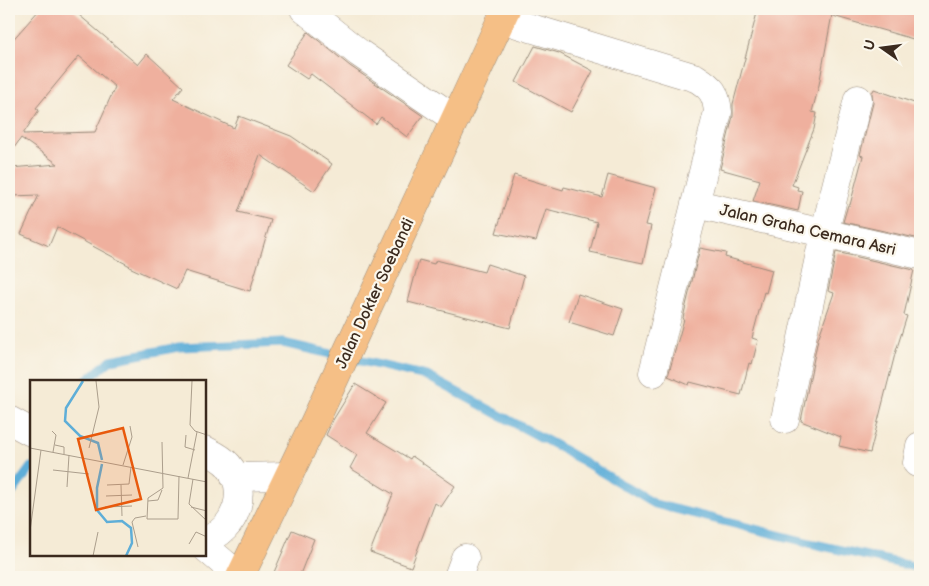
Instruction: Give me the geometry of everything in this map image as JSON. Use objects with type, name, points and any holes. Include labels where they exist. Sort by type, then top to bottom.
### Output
[{"type":"main road","name":"Jalan Dokter Soebandi","points":[[240,577],[315,421],[504,14]]},
{"type":"street","points":[[304,9],[360,54],[455,119]]},
{"type":"street","points":[[504,14],[696,78],[707,85],[717,97],[718,112],[653,373]]},
{"type":"street","points":[[786,419],[824,234],[858,99]]},
{"type":"street","name":"Jalan Graha Cemara Asri","points":[[696,204],[920,255]]},
{"type":"street","points":[[206,450],[217,455],[228,465],[235,477],[239,490],[238,504],[233,518],[224,530],[213,538],[206,540]]},
{"type":"street","points":[[235,477],[289,476]]},
{"type":"street","points":[[206,548],[240,577]]},
{"type":"building","points":[[40,9],[72,9],[138,65],[147,54],[183,87],[173,99],[234,128],[239,116],[291,136],[332,164],[314,191],[260,155],[238,212],[271,220],[250,291],[185,271],[177,289],[129,267],[57,227],[49,246],[21,234],[39,195],[12,196],[10,168],[58,164],[21,138],[9,155],[9,44]],"holes":[[[79,56],[115,87],[95,132],[23,134],[39,110],[36,108]]]},
{"type":"building","points":[[758,9],[833,9],[812,112],[817,113],[814,129],[792,185],[798,187],[797,190],[802,191],[798,211],[753,201],[760,180],[720,169],[733,116],[733,104]]},
{"type":"building","points":[[834,9],[920,9],[920,41],[833,16]]},
{"type":"building","points":[[308,32],[350,66],[423,116],[407,137],[381,117],[376,124],[311,74],[307,79],[286,65]]},
{"type":"building","points":[[535,46],[559,53],[593,71],[571,112],[516,82]]},
{"type":"building","points":[[874,89],[920,105],[920,239],[843,222],[848,205],[850,205],[863,156],[860,155],[873,103],[872,93]]},
{"type":"building","points":[[514,175],[563,190],[564,187],[602,197],[608,175],[656,188],[646,225],[651,226],[643,263],[590,252],[597,222],[546,209],[536,241],[496,233]]},
{"type":"building","points":[[700,248],[726,253],[725,257],[772,270],[752,338],[758,340],[752,364],[749,363],[741,395],[690,382],[689,385],[668,376],[684,319]]},
{"type":"building","points":[[836,252],[914,270],[904,315],[907,316],[895,354],[870,453],[839,446],[841,437],[801,421],[818,339],[834,293],[828,291]]},
{"type":"building","points":[[419,260],[434,264],[436,260],[484,272],[487,264],[524,276],[510,328],[408,302]]},
{"type":"building","points":[[578,294],[623,309],[614,336],[569,322]]},
{"type":"building","points":[[355,384],[386,403],[367,433],[410,459],[412,456],[455,486],[441,507],[435,503],[411,567],[370,552],[393,494],[350,468],[357,455],[326,435]]},
{"type":"building","points":[[292,530],[314,539],[299,577],[272,577]]},
{"type":"waterway","points":[[87,380],[111,360],[179,347],[283,343],[427,376],[559,447],[655,504],[814,544],[920,568]]},
{"type":"waterway","points":[[9,497],[30,468]]}]
